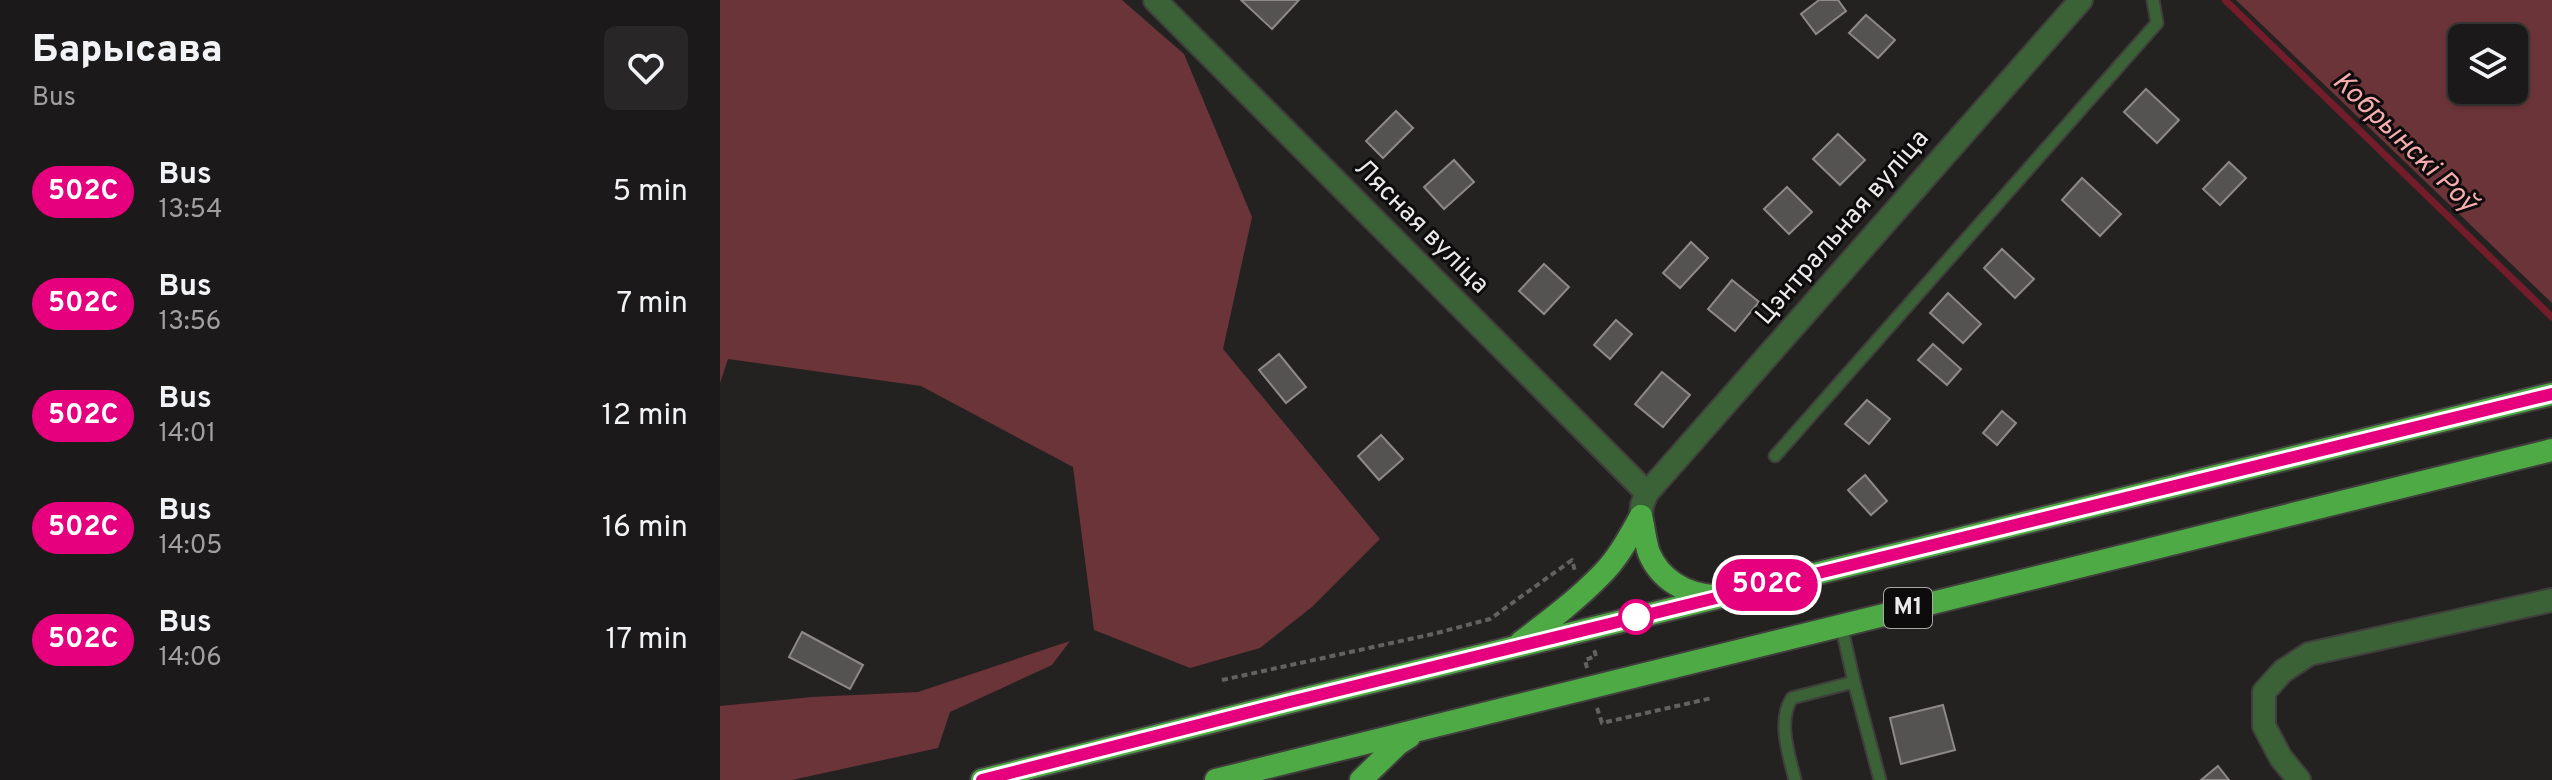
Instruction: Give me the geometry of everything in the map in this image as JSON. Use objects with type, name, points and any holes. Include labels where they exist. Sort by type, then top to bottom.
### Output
[{"type":"highway","name":"М1","points":[[982,780],[2552,394]]},
{"type":"highway","name":"М1","points":[[1233,779],[1420,729],[2552,450]]},
{"type":"highway","points":[[1641,516],[1650,554],[1667,579],[1694,594],[1719,597]]},
{"type":"highway","points":[[1513,648],[1605,572],[1622,550],[1641,516]]},
{"type":"highway","points":[[1361,780],[1398,744],[1420,729]]},
{"type":"street","name":"Лясная вуліца","points":[[1155,0],[1647,493]]},
{"type":"street","name":"Цэнтральная вуліца","points":[[1647,493],[2081,0]]},
{"type":"street","points":[[1641,516],[1647,493]]},
{"type":"street","points":[[2299,780],[2281,758],[2264,726],[2264,692],[2283,671],[2309,654],[2552,600]]},
{"type":"lane","points":[[1775,456],[2157,23],[2153,0]]},
{"type":"lane","points":[[1841,624],[1880,780]]},
{"type":"lane","points":[[1795,780],[1786,744],[1785,708],[1792,698],[1854,682]]},
{"type":"shaded area","points":[[720,0],[1122,0],[1184,54],[1252,217],[1223,349],[1380,539],[1312,607],[1260,648],[1190,668],[1094,630],[1073,467],[921,386],[728,359],[720,383]]},
{"type":"shaded area","points":[[2236,0],[2552,0],[2552,303]]},
{"type":"shaded area","points":[[1070,641],[1052,665],[950,712],[938,748],[792,780],[720,780],[720,706],[812,697],[918,692]]},
{"type":"building","points":[[1241,0],[1299,0],[1272,29]]},
{"type":"building","points":[[1819,0],[1838,0],[1846,11],[1816,34],[1801,14]]},
{"type":"building","points":[[1866,15],[1895,40],[1878,58],[1849,33]]},
{"type":"building","points":[[2146,89],[2179,120],[2157,143],[2124,112]]},
{"type":"building","points":[[1396,111],[1413,128],[1383,158],[1366,141]]},
{"type":"building","points":[[1838,134],[1865,160],[1840,185],[1813,159]]},
{"type":"building","points":[[1454,160],[1474,182],[1444,209],[1424,187]]},
{"type":"building","points":[[2229,162],[2246,178],[2220,205],[2203,189]]},
{"type":"building","points":[[2082,178],[2121,214],[2100,236],[2062,200]]},
{"type":"building","points":[[1787,187],[1812,212],[1789,234],[1764,209]]},
{"type":"building","points":[[1691,242],[1708,258],[1680,288],[1663,273]]},
{"type":"building","points":[[2002,249],[2034,279],[2015,298],[1984,268]]},
{"type":"building","points":[[1544,264],[1569,287],[1544,314],[1519,291]]},
{"type":"building","points":[[1732,280],[1759,302],[1735,331],[1708,309]]},
{"type":"building","points":[[1948,293],[1981,324],[1963,343],[1930,313]]},
{"type":"building","points":[[1616,320],[1632,334],[1610,359],[1594,345]]},
{"type":"building","points":[[1933,344],[1961,369],[1947,385],[1918,360]]},
{"type":"building","points":[[1279,354],[1306,387],[1286,403],[1259,370]]},
{"type":"building","points":[[1662,372],[1690,395],[1663,427],[1635,404]]},
{"type":"building","points":[[1867,400],[1890,419],[1869,444],[1845,424]]},
{"type":"building","points":[[2002,411],[2016,423],[1997,445],[1983,433]]},
{"type":"building","points":[[1381,435],[1403,459],[1379,480],[1358,456]]},
{"type":"building","points":[[1865,475],[1887,501],[1871,515],[1848,490]]},
{"type":"building","points":[[802,632],[863,665],[850,689],[789,657]]},
{"type":"building","points":[[1943,705],[1955,750],[1901,764],[1890,718]]},
{"type":"building","points":[[2218,766],[2229,780],[2201,780]]},
{"type":"waterway","name":"Кобрынскі Роў","points":[[2225,0],[2552,317]]},
{"type":"bus line","name":"502С","points":[[982,780],[2552,394]]}]
